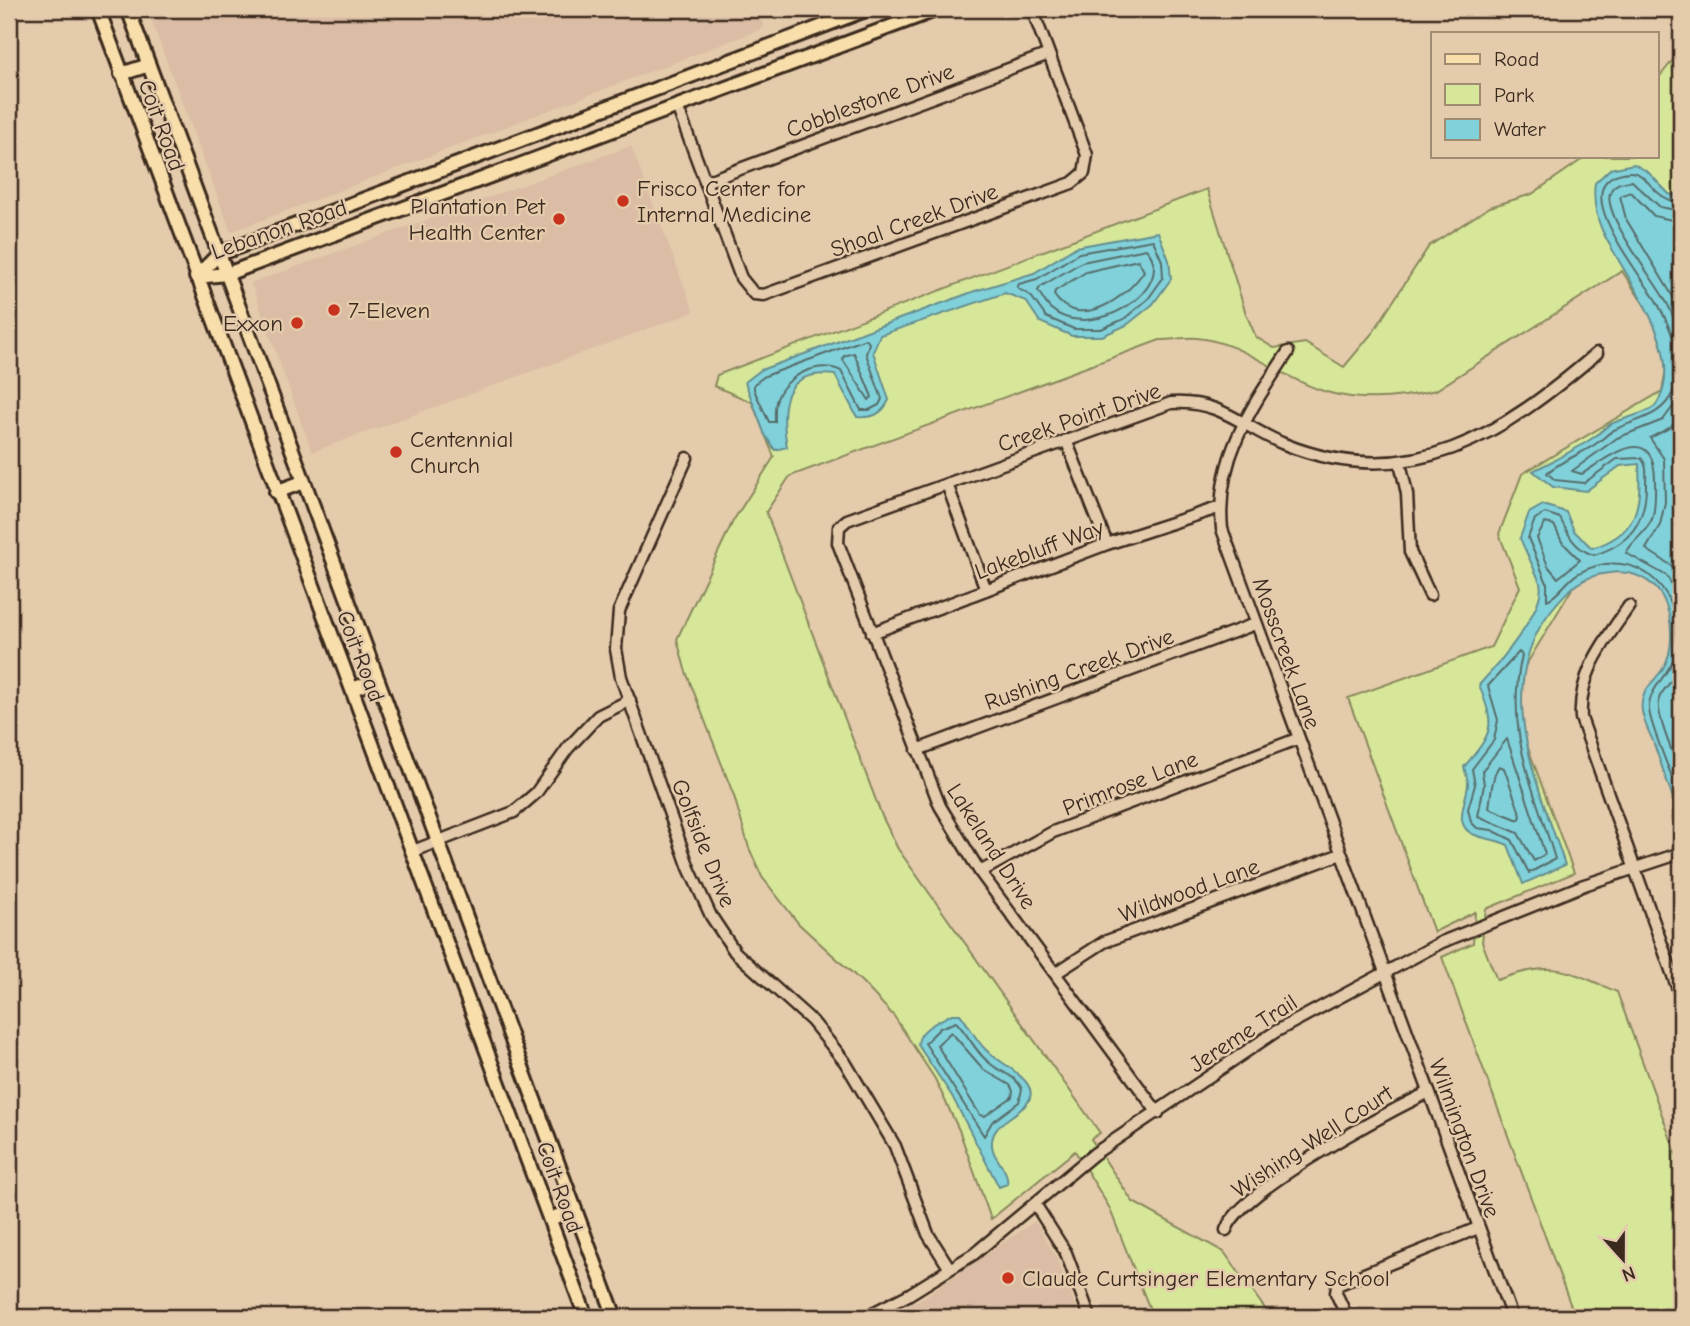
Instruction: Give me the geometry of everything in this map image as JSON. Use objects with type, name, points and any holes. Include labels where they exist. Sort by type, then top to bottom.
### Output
[{"type":"main road","name":"Coit Road","points":[[98,9],[586,1317]]},
{"type":"main road","name":"Coit Road","points":[[128,9],[615,1317]]},
{"type":"main road","name":"Lebanon Road","points":[[196,277],[219,254],[868,9]]},
{"type":"main road","name":"Lebanon Road","points":[[196,277],[227,274],[938,9]]},
{"type":"main road","points":[[121,74],[149,65]]},
{"type":"main road","points":[[674,82],[677,106]]},
{"type":"main road","points":[[660,87],[677,106]]},
{"type":"main road","points":[[398,185],[406,207]]},
{"type":"main road","points":[[276,492],[303,482]]},
{"type":"main road","points":[[352,689],[378,680]]},
{"type":"main road","points":[[550,1219],[575,1209]]},
{"type":"street","points":[[1032,9],[1049,54]]},
{"type":"street","name":"Shoal Creek Drive","points":[[705,182],[741,278],[754,294],[764,295],[1072,183],[1084,173],[1087,155],[1049,54]]},
{"type":"street","name":"Cobblestone Drive","points":[[705,182],[1049,54]]},
{"type":"street","points":[[677,106],[705,182]]},
{"type":"street","name":"Mosscreek Lane","points":[[1288,352],[1243,421],[1225,470],[1222,529],[1384,970]]},
{"type":"street","name":"Creek Point Drive","points":[[837,531],[847,520],[1171,403],[1210,405],[1276,440],[1320,455],[1369,463],[1400,462],[1438,455],[1485,435],[1529,408],[1597,353]]},
{"type":"street","points":[[1066,440],[1107,544]]},
{"type":"street","name":"Golfside Drive","points":[[687,458],[619,611],[616,649],[630,701],[689,868],[711,916],[735,952],[812,1021],[845,1062],[895,1146],[928,1234],[950,1269]]},
{"type":"street","points":[[1400,462],[1407,494],[1410,552],[1430,595]]},
{"type":"street","points":[[947,484],[986,590]]},
{"type":"street","name":"Lakebluff Way","points":[[872,633],[1107,544],[1221,508]]},
{"type":"street","name":"Lakeland Drive","points":[[837,531],[838,543],[940,806],[980,872],[1158,1113]]},
{"type":"street","points":[[1629,606],[1587,673],[1581,707],[1584,731],[1681,998]]},
{"type":"street","name":"Rushing Creek Drive","points":[[917,750],[1255,624]]},
{"type":"street","points":[[413,851],[514,812],[536,793],[568,748],[598,716],[630,701]]},
{"type":"street","name":"Primrose Lane","points":[[980,872],[1053,832],[1297,739]]},
{"type":"street","name":"Jereme Trail","points":[[865,1317],[950,1269],[1035,1204],[1094,1154],[1275,1032],[1384,970],[1490,922],[1681,853]]},
{"type":"street","name":"Wildwood Lane","points":[[1056,973],[1104,942],[1341,854]]},
{"type":"street","name":"Wilmington Drive","points":[[1384,970],[1427,1093],[1512,1317]]},
{"type":"street","name":"Wishing Well Court","points":[[1226,1230],[1230,1219],[1249,1201],[1343,1139],[1427,1093]]},
{"type":"street","points":[[1035,1204],[1066,1253],[1090,1317]]},
{"type":"street","points":[[1347,1317],[1336,1288],[1348,1279],[1478,1228]]},
{"type":"shaded area","points":[[147,9],[757,9],[764,28],[231,232]]},
{"type":"shaded area","points":[[631,146],[694,312],[312,452],[251,283]]},
{"type":"shaded area","name":"Claude Curtsinger Elementary School","points":[[1035,1221],[1056,1257],[1080,1317],[884,1317],[922,1298]]},
{"type":"green space","points":[[1681,50],[1681,525],[1582,572],[1514,685],[1520,726],[1574,873],[1486,909],[1482,942],[1497,980],[1532,970],[1559,970],[1617,992],[1681,1167],[1681,1317],[1575,1317],[1442,957],[1473,943],[1475,912],[1434,932],[1348,698],[1491,647],[1520,587],[1499,534],[1522,474],[1662,391],[1667,363],[1654,320],[1622,271],[1436,390],[1383,398],[1343,396],[1313,387],[1248,354],[1215,341],[1192,338],[1160,340],[790,476],[766,512],[882,816],[898,849],[1100,1133],[1091,1139],[1133,1202],[1224,1252],[1271,1317],[1153,1317],[1109,1207],[1075,1151],[991,1219],[959,1130],[935,1079],[894,1016],[862,982],[799,924],[762,877],[749,848],[734,796],[685,669],[677,639],[733,521],[774,457],[752,402],[714,386],[717,375],[1207,189],[1246,314],[1256,337],[1274,348],[1305,343],[1344,367],[1374,331],[1429,246],[1490,207],[1532,194],[1584,158],[1658,158],[1658,79]]},
{"type":"water","points":[[1634,164],[1648,172],[1669,194],[1681,196],[1681,821],[1642,711],[1645,693],[1662,670],[1669,654],[1671,625],[1666,606],[1653,585],[1633,574],[1617,572],[1592,576],[1571,589],[1553,608],[1534,638],[1525,670],[1522,702],[1525,735],[1543,801],[1565,865],[1523,884],[1508,845],[1475,835],[1464,826],[1462,812],[1468,784],[1464,767],[1481,745],[1489,729],[1488,711],[1479,685],[1518,637],[1536,607],[1540,594],[1540,583],[1520,538],[1529,513],[1543,505],[1566,512],[1574,531],[1592,548],[1619,535],[1634,517],[1639,493],[1639,464],[1620,466],[1586,491],[1553,487],[1533,471],[1580,446],[1611,424],[1652,408],[1656,405],[1664,384],[1665,362],[1650,315],[1602,230],[1595,206],[1595,183],[1610,169]]},
{"type":"water","points":[[1158,232],[1169,260],[1171,279],[1153,304],[1127,325],[1102,336],[1072,336],[1040,322],[1026,301],[1005,293],[880,335],[873,352],[889,400],[876,414],[857,417],[835,375],[817,375],[804,378],[788,393],[784,418],[787,447],[775,450],[765,435],[745,382],[761,370],[975,291],[1034,273],[1076,247]]},
{"type":"water","points":[[952,1014],[960,1014],[981,1045],[1020,1076],[1031,1092],[1029,1101],[993,1135],[992,1147],[1007,1178],[1007,1184],[999,1187],[952,1096],[918,1045],[925,1030]]},
{"type":"place","name":"Frisco Center for Internal Medicine","points":[[623,201]]},
{"type":"place","name":"Plantation Pet Health Center","points":[[559,219]]},
{"type":"place","name":"7-Eleven","points":[[334,310]]},
{"type":"place","name":"Exxon","points":[[297,323]]},
{"type":"place","name":"Centennial Church","points":[[396,452]]},
{"type":"place","name":"Claude Curtsinger Elementary School","points":[[1008,1278]]}]
